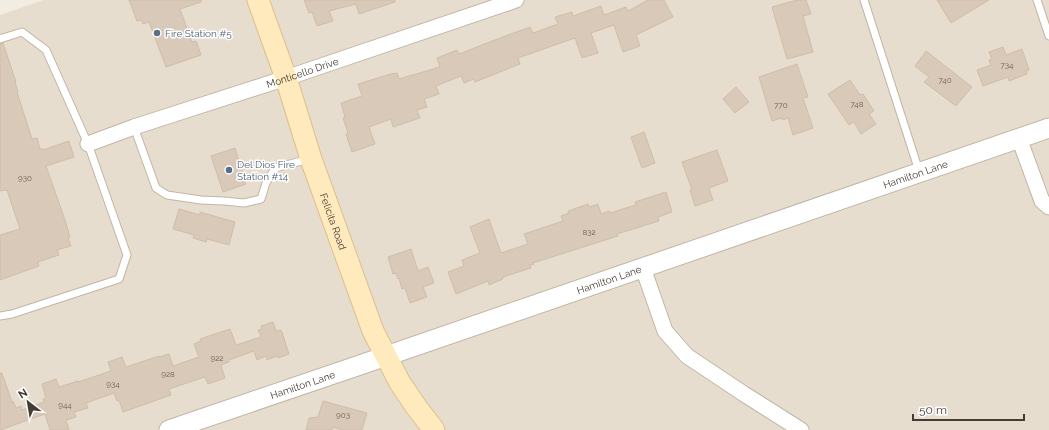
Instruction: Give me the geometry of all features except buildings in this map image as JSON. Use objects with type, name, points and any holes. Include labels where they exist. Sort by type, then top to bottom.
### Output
[{"type":"main road","name":"Felicita Road","points":[[258,0],[286,78],[311,159],[373,331],[400,384],[434,430]]},
{"type":"street","name":"Monticello Drive","points":[[88,144],[134,127],[286,78],[516,0]]},
{"type":"street","name":"Hamilton Lane","points":[[169,430],[386,357],[1049,128]]},
{"type":"street","points":[[1019,138],[1042,201],[1049,207]]},
{"type":"street","points":[[643,268],[665,331],[687,356],[801,430]]},
{"type":"lane","points":[[864,0],[919,173]]},
{"type":"lane","points":[[1037,0],[1049,36]]},
{"type":"lane","points":[[0,39],[22,32],[46,50],[88,144],[127,255],[119,279],[12,314],[0,316]]},
{"type":"lane","points":[[134,127],[156,188],[167,195],[244,204],[261,198],[266,183],[275,168],[311,159]]},
{"type":"shaded area","points":[[44,0],[1049,0],[1049,430],[0,430],[0,15]]},
{"type":"place","name":"Fire Station #5","points":[[157,33]]},
{"type":"place","name":"Del Dios Fire Station #14","points":[[229,170]]}]
